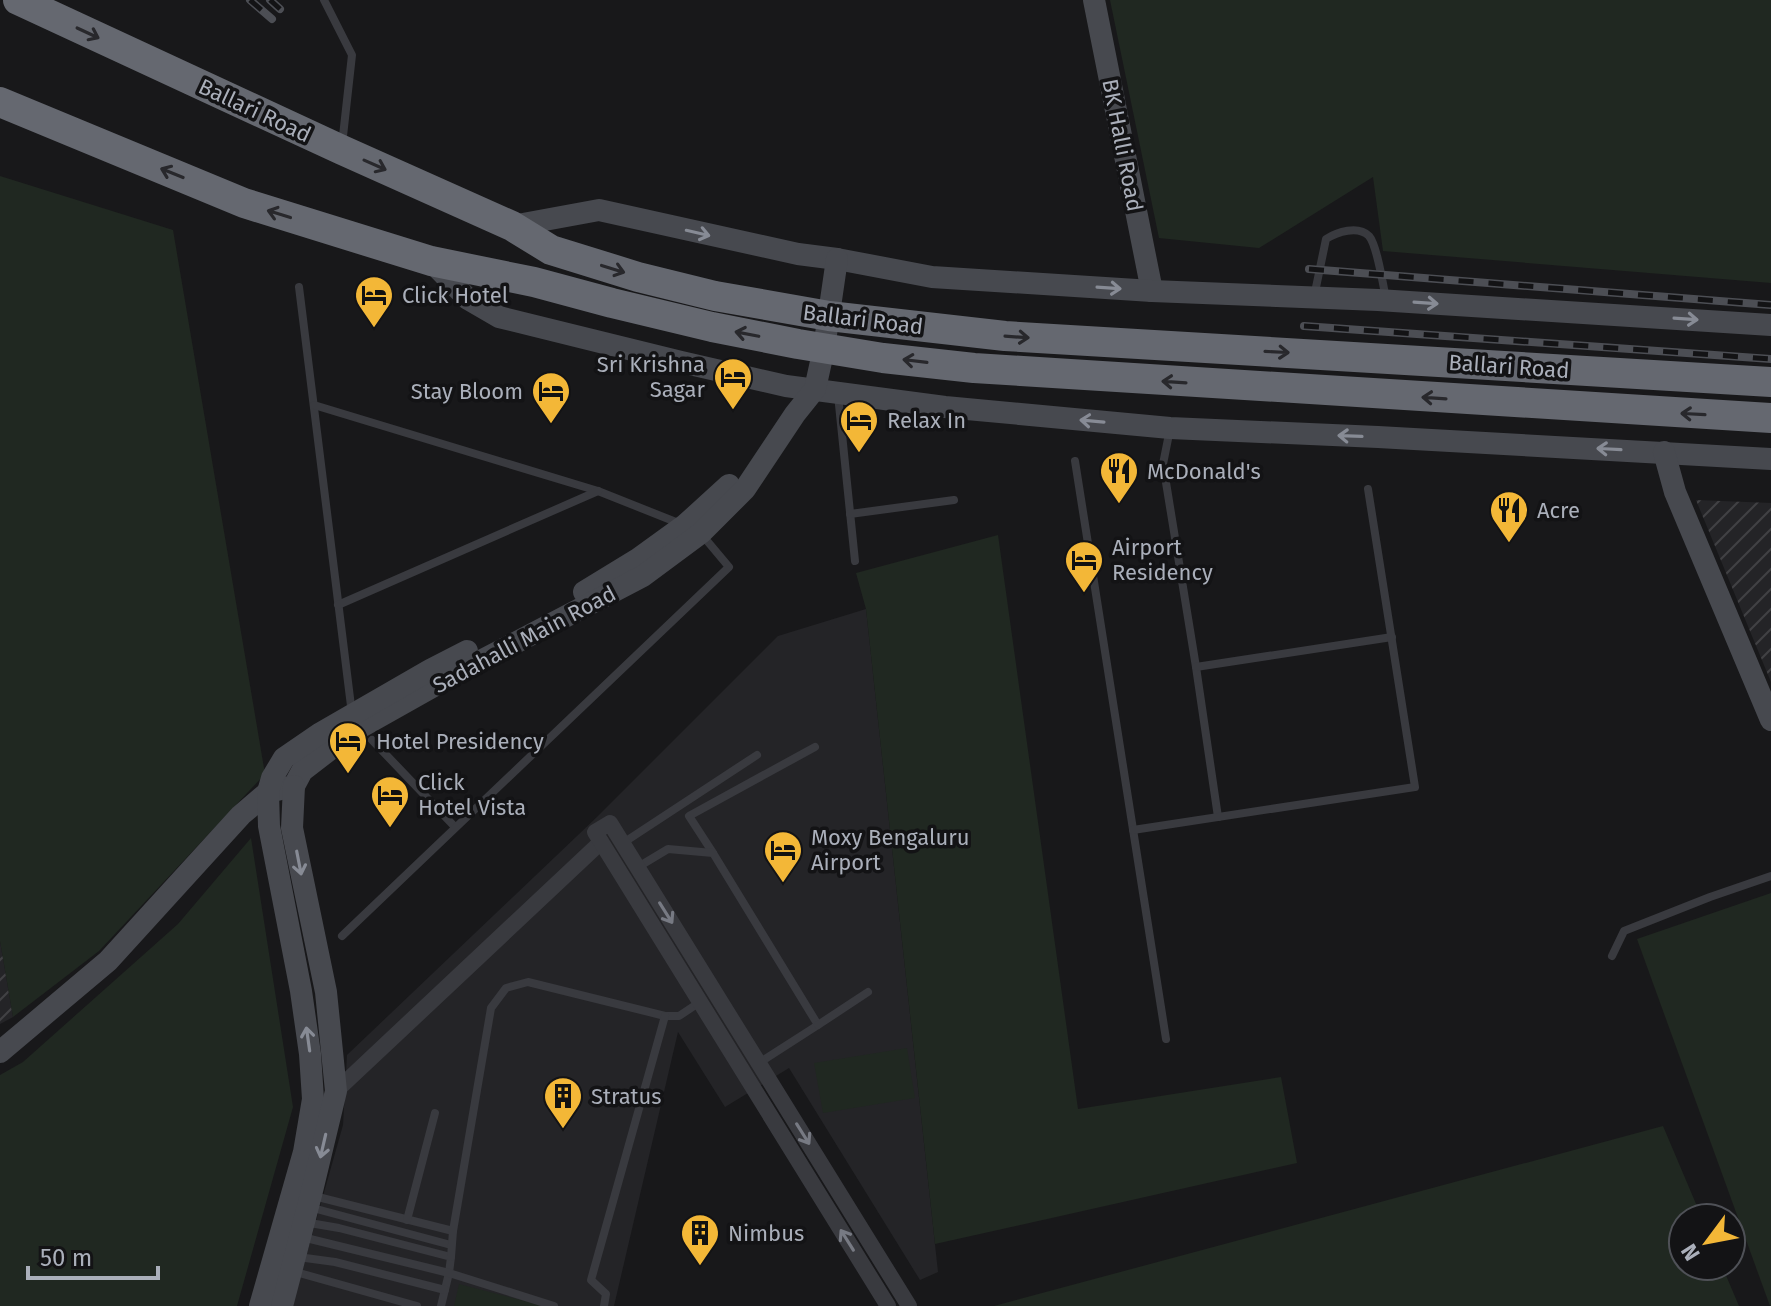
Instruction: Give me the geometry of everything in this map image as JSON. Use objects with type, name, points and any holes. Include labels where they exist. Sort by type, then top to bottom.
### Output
[{"type":"highway","name":"Ballari Road","points":[[18,0],[512,226],[551,250],[638,277],[715,296],[829,316],[1005,336],[1771,382]]},
{"type":"highway","name":"Ballari Road","points":[[0,102],[244,203],[431,261],[534,282],[712,327],[824,348],[883,358],[990,369],[1771,418]]},
{"type":"street","name":"BK Halli Road","points":[[1094,0],[1152,291]]},
{"type":"street","points":[[512,226],[599,210],[798,254],[932,277],[1771,325]]},
{"type":"street","points":[[815,389],[837,259]]},
{"type":"street","points":[[431,261],[468,299],[499,317],[786,386],[945,407],[1170,428],[1771,459]]},
{"type":"street","name":"Sadahalli Main Road","points":[[0,1052],[108,961],[241,815],[268,792],[294,786],[302,771],[420,685],[693,529],[738,477],[762,462],[815,389]]},
{"type":"street","points":[[1664,452],[1675,492],[1771,719]]},
{"type":"street","name":"Sadahalli Main Road","points":[[268,792],[284,758],[352,715],[420,685]]},
{"type":"street","points":[[282,1306],[336,1091],[326,992],[292,828],[294,786]]},
{"type":"street","points":[[260,1306],[302,1220],[304,1152],[313,1099],[301,991],[269,826],[268,792]]},
{"type":"street","points":[[336,1091],[610,823],[909,1306]]},
{"type":"street","points":[[598,837],[888,1306]]},
{"type":"lane","points":[[324,0],[352,55],[342,150]]},
{"type":"lane","points":[[1313,298],[1326,239],[1352,230],[1369,236],[1374,244],[1386,301]]},
{"type":"lane","points":[[299,287],[352,715]]},
{"type":"lane","points":[[838,392],[855,561]]},
{"type":"lane","points":[[314,405],[598,491],[693,529],[729,567],[342,936]]},
{"type":"lane","points":[[1170,428],[1163,464],[1218,817]]},
{"type":"lane","points":[[1075,461],[1166,1039]]},
{"type":"lane","points":[[1133,830],[1415,787],[1368,489]]},
{"type":"lane","points":[[338,605],[598,491]]},
{"type":"lane","points":[[850,514],[954,500]]},
{"type":"lane","points":[[1196,667],[1392,637]]},
{"type":"lane","points":[[372,740],[455,827]]},
{"type":"lane","points":[[689,816],[815,747]]},
{"type":"lane","points":[[623,843],[757,755]]},
{"type":"lane","points":[[682,804],[818,1025]]},
{"type":"lane","points":[[638,867],[668,849],[713,853]]},
{"type":"lane","points":[[1612,956],[1624,931],[1771,876]]},
{"type":"lane","points":[[441,1306],[449,1273],[453,1231],[491,1008],[506,988],[528,982],[665,1016],[679,1016],[700,1002]]},
{"type":"lane","points":[[759,1063],[868,992]]},
{"type":"lane","points":[[604,1306],[606,1294],[591,1280],[665,1016]]},
{"type":"lane","points":[[407,1220],[435,1113]]},
{"type":"lane","points":[[302,1220],[407,1220],[453,1231]]},
{"type":"lane","points":[[302,1220],[451,1245]]},
{"type":"lane","points":[[302,1220],[451,1257]]},
{"type":"lane","points":[[302,1220],[449,1273],[554,1306]]},
{"type":"lane","points":[[302,1220],[335,1262],[445,1290]]},
{"type":"lane","points":[[302,1220],[417,1306]]},
{"type":"shaded area","points":[[1110,0],[1771,0],[1771,283],[1383,251],[1373,177],[1259,248],[1159,238]]},
{"type":"shaded area","points":[[0,176],[173,230],[265,774],[99,951],[13,1017],[0,941]]},
{"type":"shaded area","points":[[1696,500],[1771,503],[1771,682]]},
{"type":"shaded area","points":[[998,535],[1078,1109],[1281,1077],[1297,1163],[935,1244],[866,609],[856,573]]},
{"type":"shaded area","points":[[866,609],[938,1272],[920,1280],[789,1068],[725,1107],[678,1032],[614,1306],[292,1306],[343,1125],[347,1055],[598,816],[778,636]]},
{"type":"shaded area","points":[[251,838],[293,1107],[237,1306],[0,1306],[0,1075],[23,1062],[178,924]]},
{"type":"shaded area","points":[[1771,893],[1771,1306],[1747,1243],[1747,1202],[1732,1202],[1637,939]]},
{"type":"shaded area","points":[[0,941],[13,1017],[0,1024]]},
{"type":"shaded area","points":[[907,1048],[915,1098],[823,1113],[814,1063]]},
{"type":"shaded area","points":[[1663,1126],[1695,1202],[1667,1202],[1667,1282],[1729,1282],[1739,1306],[994,1306]]},
{"type":"shaded area","points":[[459,1284],[544,1306],[454,1306]]},
{"type":"railway","points":[[250,0],[272,19]]},
{"type":"railway","points":[[270,0],[280,9]]},
{"type":"railway","points":[[1309,269],[1771,305]]},
{"type":"railway","points":[[1304,326],[1771,359]]},
{"type":"place","name":"Click Hotel","points":[[374,329]]},
{"type":"place","name":"Sri Krishna Sagar","points":[[733,411]]},
{"type":"place","name":"Stay Bloom","points":[[551,425]]},
{"type":"place","name":"Relax In","points":[[859,454]]},
{"type":"place","name":"McDonald's","points":[[1119,505]]},
{"type":"place","name":"Acre","points":[[1509,544]]},
{"type":"place","name":"Airport Residency","points":[[1084,594]]},
{"type":"place","name":"Hotel Presidency","points":[[348,775]]},
{"type":"place","name":"Click Hotel Vista","points":[[390,829]]},
{"type":"place","name":"Moxy Bengaluru Airport","points":[[783,884]]},
{"type":"place","name":"Stratus","points":[[563,1130]]},
{"type":"place","name":"Nimbus","points":[[700,1267]]}]
